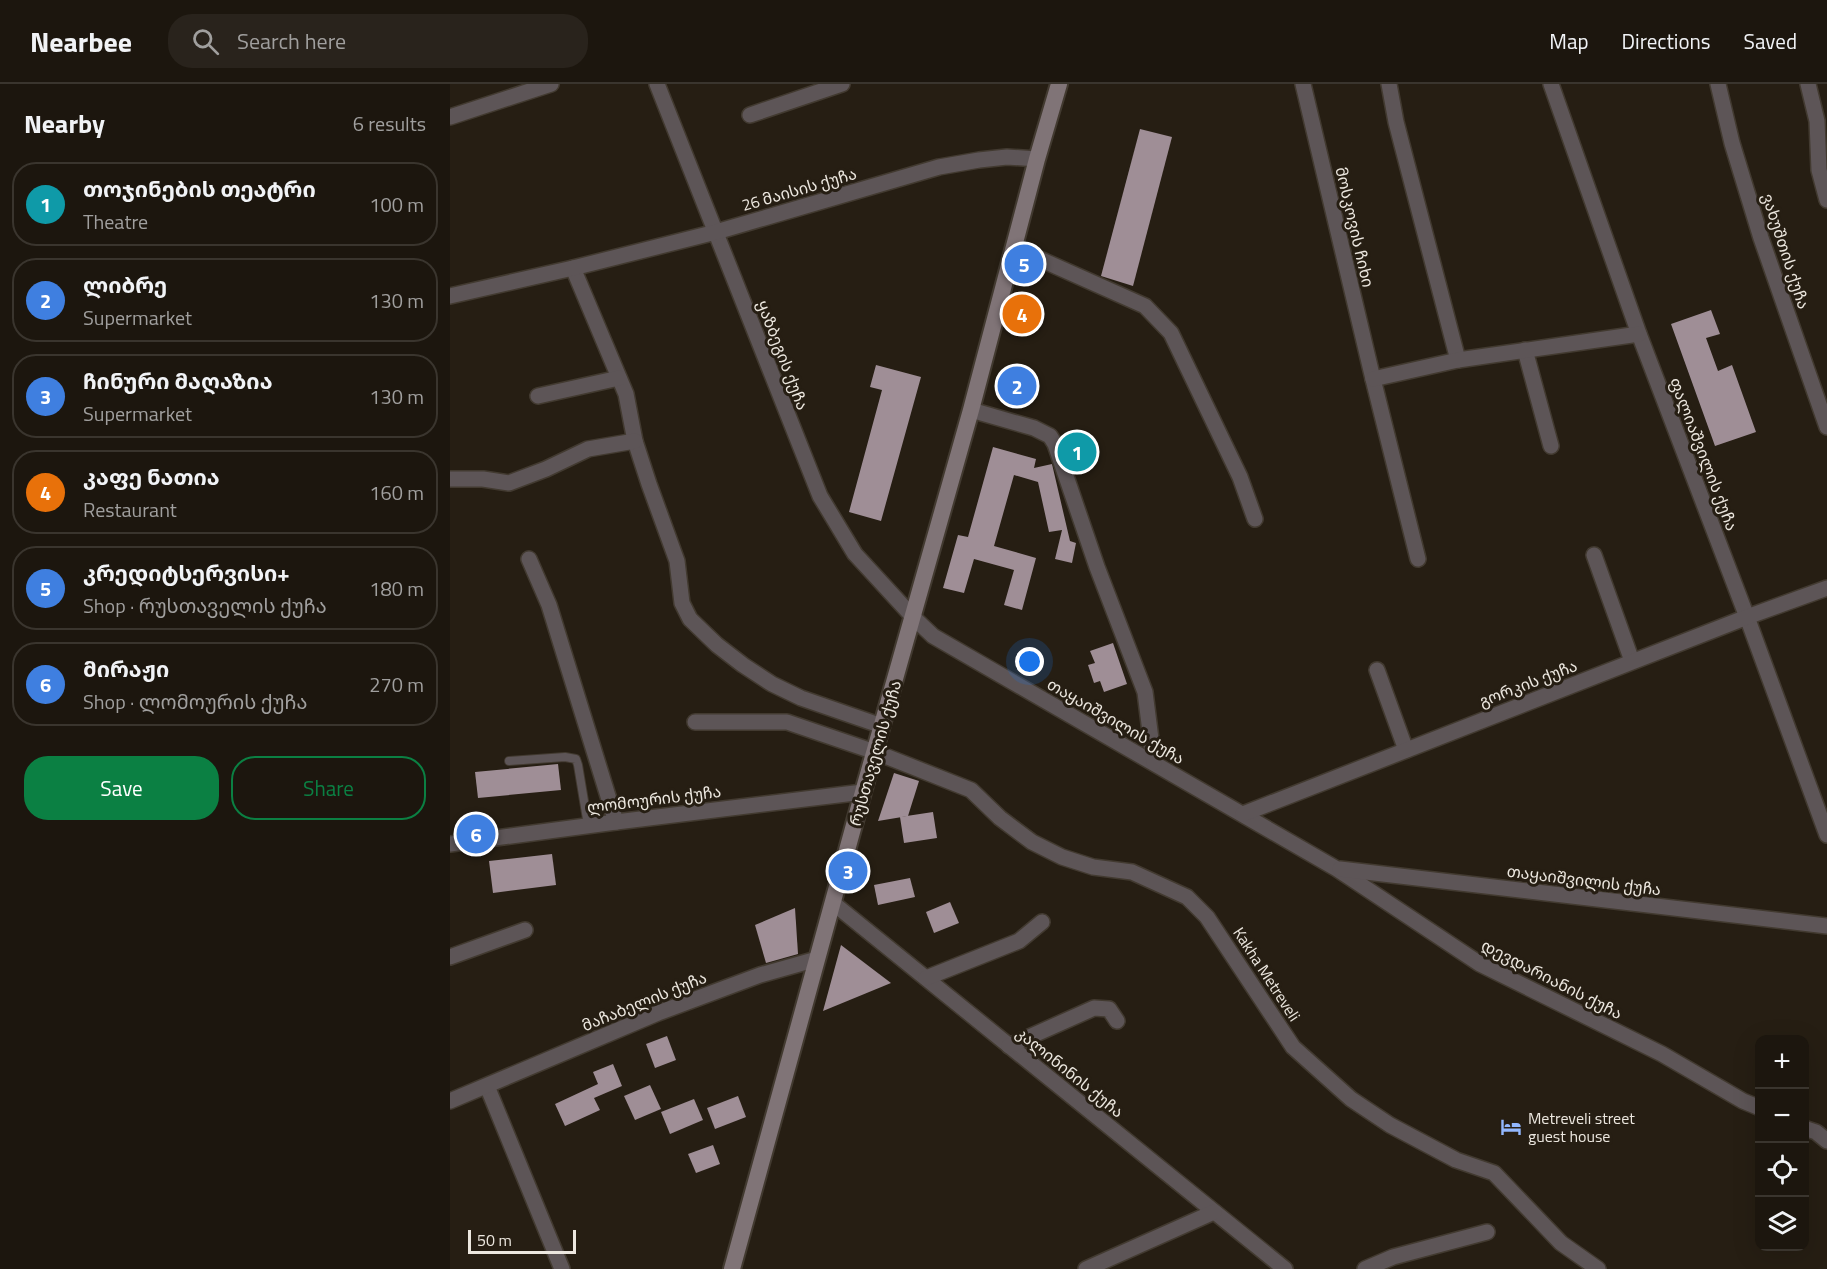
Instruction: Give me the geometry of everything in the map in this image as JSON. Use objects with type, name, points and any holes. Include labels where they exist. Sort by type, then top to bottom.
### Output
[{"type":"main road","name":"რუსთაველის ქუჩა","points":[[732,1269],[971,410],[1059,84]]},
{"type":"street","points":[[450,117],[552,84]]},
{"type":"street","name":"ყაზბეგის ქუჩა","points":[[657,84],[820,496],[855,554],[913,618]]},
{"type":"street","points":[[750,115],[842,84]]},
{"type":"street","name":"მოსკოვის ჩიხი","points":[[1303,84],[1418,559]]},
{"type":"street","points":[[1389,84],[1396,122],[1458,360]]},
{"type":"street","name":"ფალიაშვილის ქუჩა","points":[[1551,84],[1639,334],[1747,616],[1827,835]]},
{"type":"street","name":"ვახუშთის ქუჩა","points":[[1718,84],[1732,143],[1761,238],[1827,427]]},
{"type":"street","points":[[1808,84],[1816,121],[1819,170],[1827,201]]},
{"type":"street","name":"26 მაისის ქუჩა","points":[[450,296],[716,232],[939,167],[1007,157],[1037,159]]},
{"type":"street","points":[[1015,248],[1145,306],[1171,333],[1240,477],[1255,519]]},
{"type":"street","points":[[573,268],[626,393],[635,441],[677,561],[682,603],[690,619],[717,645],[772,684],[801,698],[882,726]]},
{"type":"street","points":[[1373,379],[1458,360],[1639,334]]},
{"type":"street","points":[[1525,350],[1551,446]]},
{"type":"street","points":[[538,396],[620,378]]},
{"type":"street","points":[[971,410],[1034,428],[1050,436],[1055,444],[1097,567],[1145,692],[1154,763]]},
{"type":"street","points":[[450,479],[483,479],[509,483],[588,449],[635,441]]},
{"type":"street","points":[[1594,555],[1632,662]]},
{"type":"street","points":[[529,559],[549,605],[616,822]]},
{"type":"street","name":"გორკის ქუჩა","points":[[1243,814],[1747,616],[1827,588]]},
{"type":"street","name":"თაყაიშვილის ქუჩა","points":[[913,618],[933,636],[1243,814]]},
{"type":"street","points":[[1377,670],[1406,750]]},
{"type":"street","name":"Kakha Metreveli","points":[[695,722],[787,722],[875,752],[971,790],[1000,818],[1032,842],[1062,857],[1093,867],[1132,872],[1187,897],[1207,917],[1293,1047],[1351,1099],[1390,1125],[1456,1160],[1494,1173],[1561,1243],[1598,1269]]},
{"type":"street","name":"ლომოურის ქუჩა","points":[[450,844],[863,792]]},
{"type":"street","name":"დევდარიანის ქუჩა","points":[[1243,814],[1337,869],[1480,964],[1662,1054],[1755,1106]]},
{"type":"street","name":"თაყაიშვილის ქუჩა","points":[[1337,869],[1827,926]]},
{"type":"street","name":"კალინინის ქუჩა","points":[[833,903],[1285,1269]]},
{"type":"street","points":[[926,978],[1019,941],[1042,922]]},
{"type":"street","points":[[450,957],[525,930]]},
{"type":"street","name":"მაჩაბელის ქუჩა","points":[[450,1101],[679,1005],[760,975],[817,959]]},
{"type":"street","points":[[1009,1046],[1094,1008],[1109,1009],[1117,1021]]},
{"type":"street","points":[[487,1086],[562,1269]]},
{"type":"street","points":[[1809,1130],[1827,1141]]},
{"type":"street","points":[[1086,1269],[1214,1212]]},
{"type":"street","points":[[1365,1269],[1393,1257],[1487,1232]]},
{"type":"lane","points":[[509,761],[565,757],[576,759],[588,825]]},
{"type":"building","points":[[1140,129],[1172,137],[1133,286],[1101,276]]},
{"type":"building","points":[[1711,310],[1720,334],[1706,338],[1718,371],[1732,365],[1756,432],[1715,446],[1671,324]]},
{"type":"building","points":[[876,365],[921,377],[881,521],[849,512],[882,390],[870,387]]},
{"type":"building","points":[[993,447],[1036,459],[1034,468],[1052,464],[1070,541],[1076,543],[1072,563],[1055,559],[1062,530],[1049,532],[1038,482],[1014,475],[994,546],[1036,558],[1022,610],[1004,605],[1014,570],[974,559],[964,593],[943,588],[958,535],[968,537]]},
{"type":"building","points":[[1113,643],[1127,684],[1104,692],[1100,681],[1094,683],[1088,665],[1095,663],[1090,651]]},
{"type":"building","points":[[558,764],[561,790],[478,798],[475,772]]},
{"type":"building","points":[[894,773],[919,781],[908,816],[878,821]]},
{"type":"building","points":[[933,812],[937,838],[904,843],[900,817]]},
{"type":"building","points":[[552,854],[556,885],[493,893],[489,861]]},
{"type":"building","points":[[910,878],[915,897],[878,905],[874,885]]},
{"type":"building","points":[[950,902],[959,923],[934,933],[926,912]]},
{"type":"building","points":[[795,908],[798,954],[766,963],[755,925]]},
{"type":"building","points":[[841,945],[891,983],[823,1011]]},
{"type":"building","points":[[667,1036],[676,1060],[655,1068],[646,1044]]},
{"type":"building","points":[[613,1064],[622,1086],[594,1098],[600,1110],[565,1126],[555,1104],[598,1084],[593,1072]]},
{"type":"building","points":[[650,1085],[661,1109],[635,1120],[624,1096]]},
{"type":"building","points":[[738,1096],[746,1117],[715,1129],[707,1108]]},
{"type":"building","points":[[694,1099],[703,1120],[670,1134],[661,1112]]},
{"type":"building","points":[[713,1145],[720,1164],[696,1173],[688,1154]]},
{"type":"place","name":"კრედიტსერვისი+","points":[[1024,264]]},
{"type":"place","name":"კაფე ნათია","points":[[1022,314]]},
{"type":"place","name":"ლიბრე","points":[[1017,386]]},
{"type":"place","name":"თოჯინების თეატრი","points":[[1077,452]]},
{"type":"place","name":"მირაჟი","points":[[476,834]]},
{"type":"place","name":"ჩინური მაღაზია","points":[[848,871]]},
{"type":"place","name":"Metreveli street guest house","points":[[1511,1127]]}]
